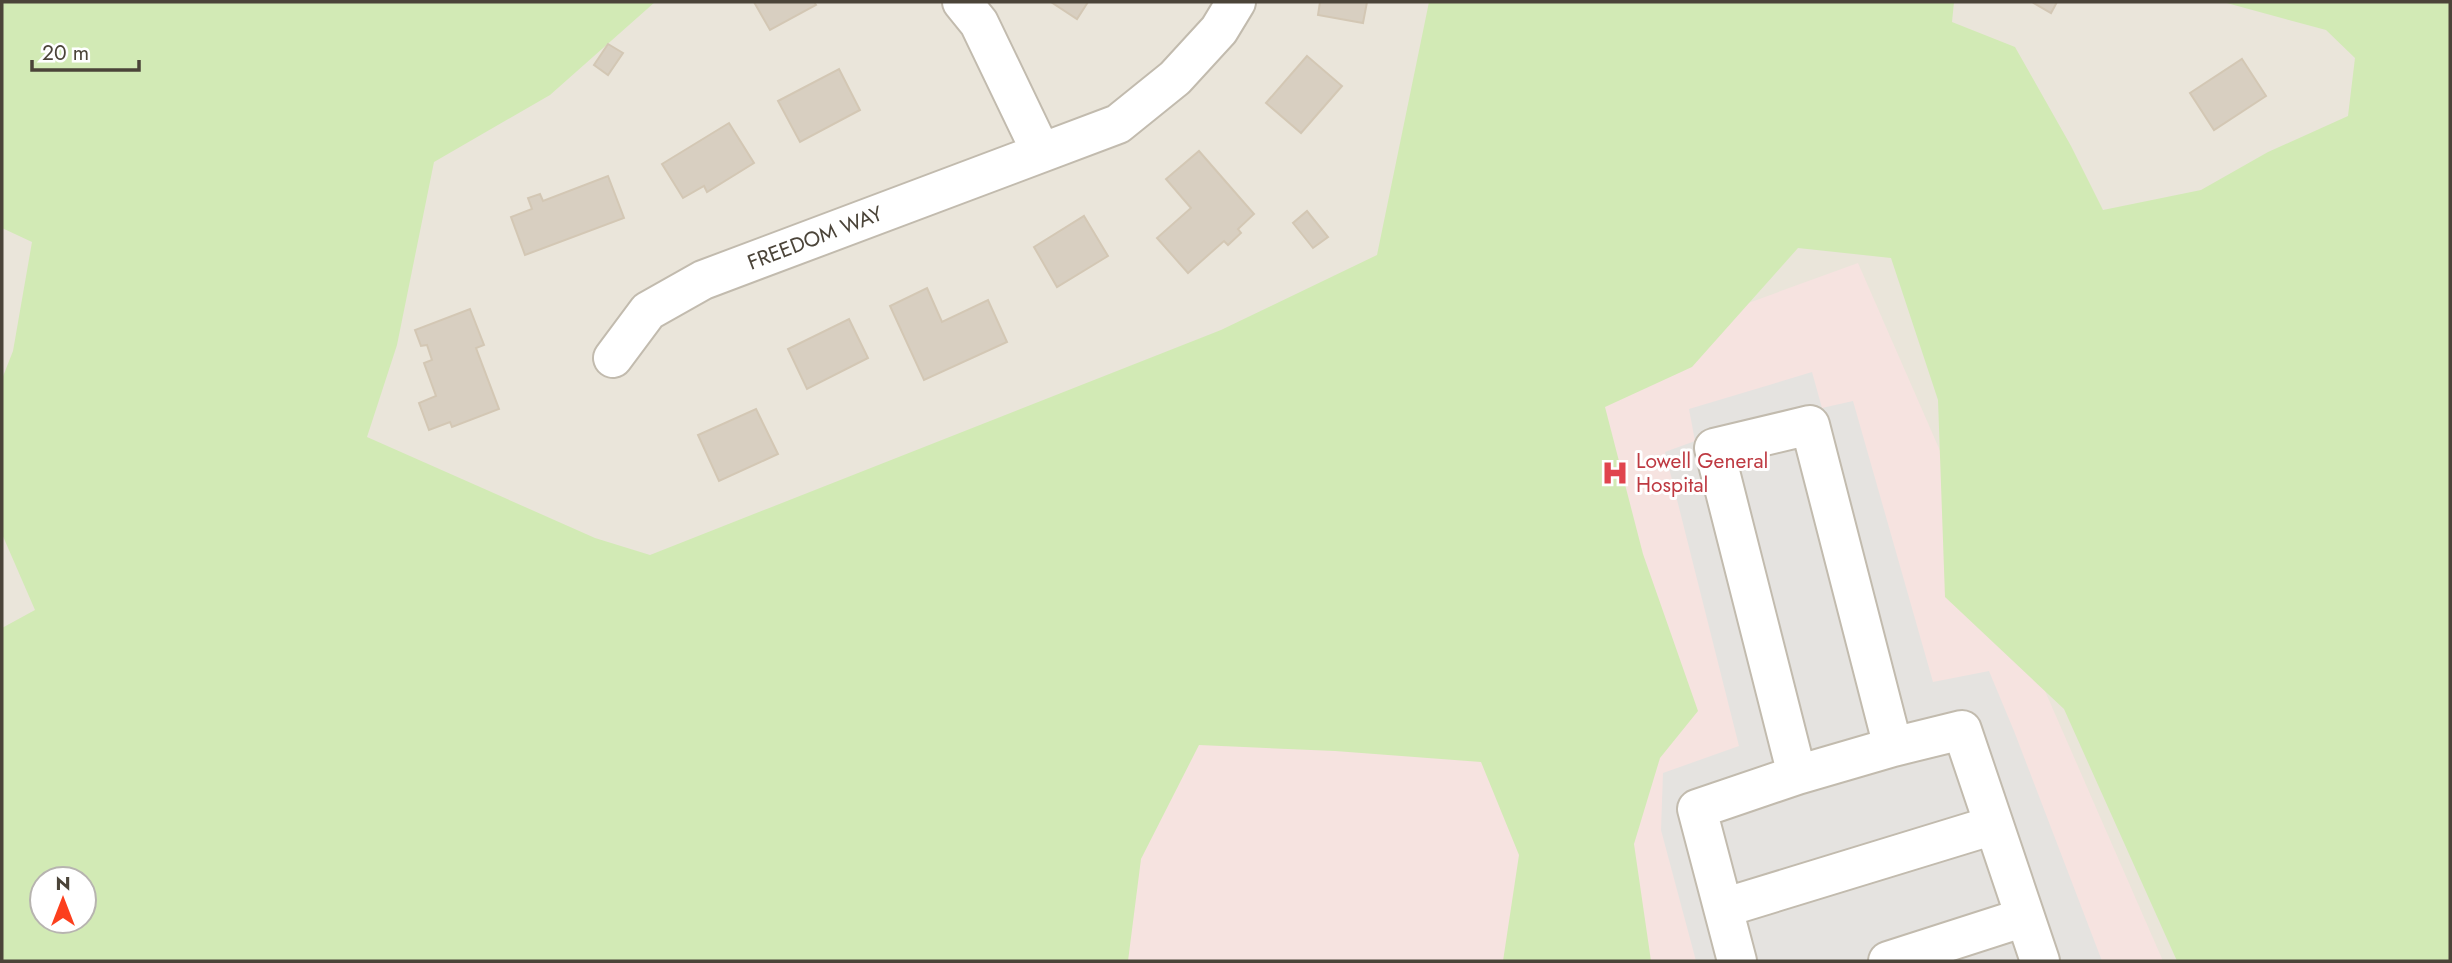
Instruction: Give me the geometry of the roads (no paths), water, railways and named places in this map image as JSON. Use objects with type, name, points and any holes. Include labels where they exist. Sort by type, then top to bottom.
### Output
[{"type":"street","points":[[962,2],[979,23],[1041,152]]},
{"type":"street","name":"FREEDOM WAY","points":[[613,358],[648,311],[703,280],[1118,124],[1175,78],[1219,30],[1236,2]]},
{"type":"street","points":[[1797,775],[1714,448],[1811,425],[1893,747]]},
{"type":"street","points":[[1737,961],[1697,809],[1797,775],[1962,730],[2040,961]]},
{"type":"street","points":[[1723,908],[1994,825]]},
{"type":"street","points":[[1888,961],[2025,917]]},
{"type":"place","name":"Lowell General Hospital","points":[[1615,473]]}]
